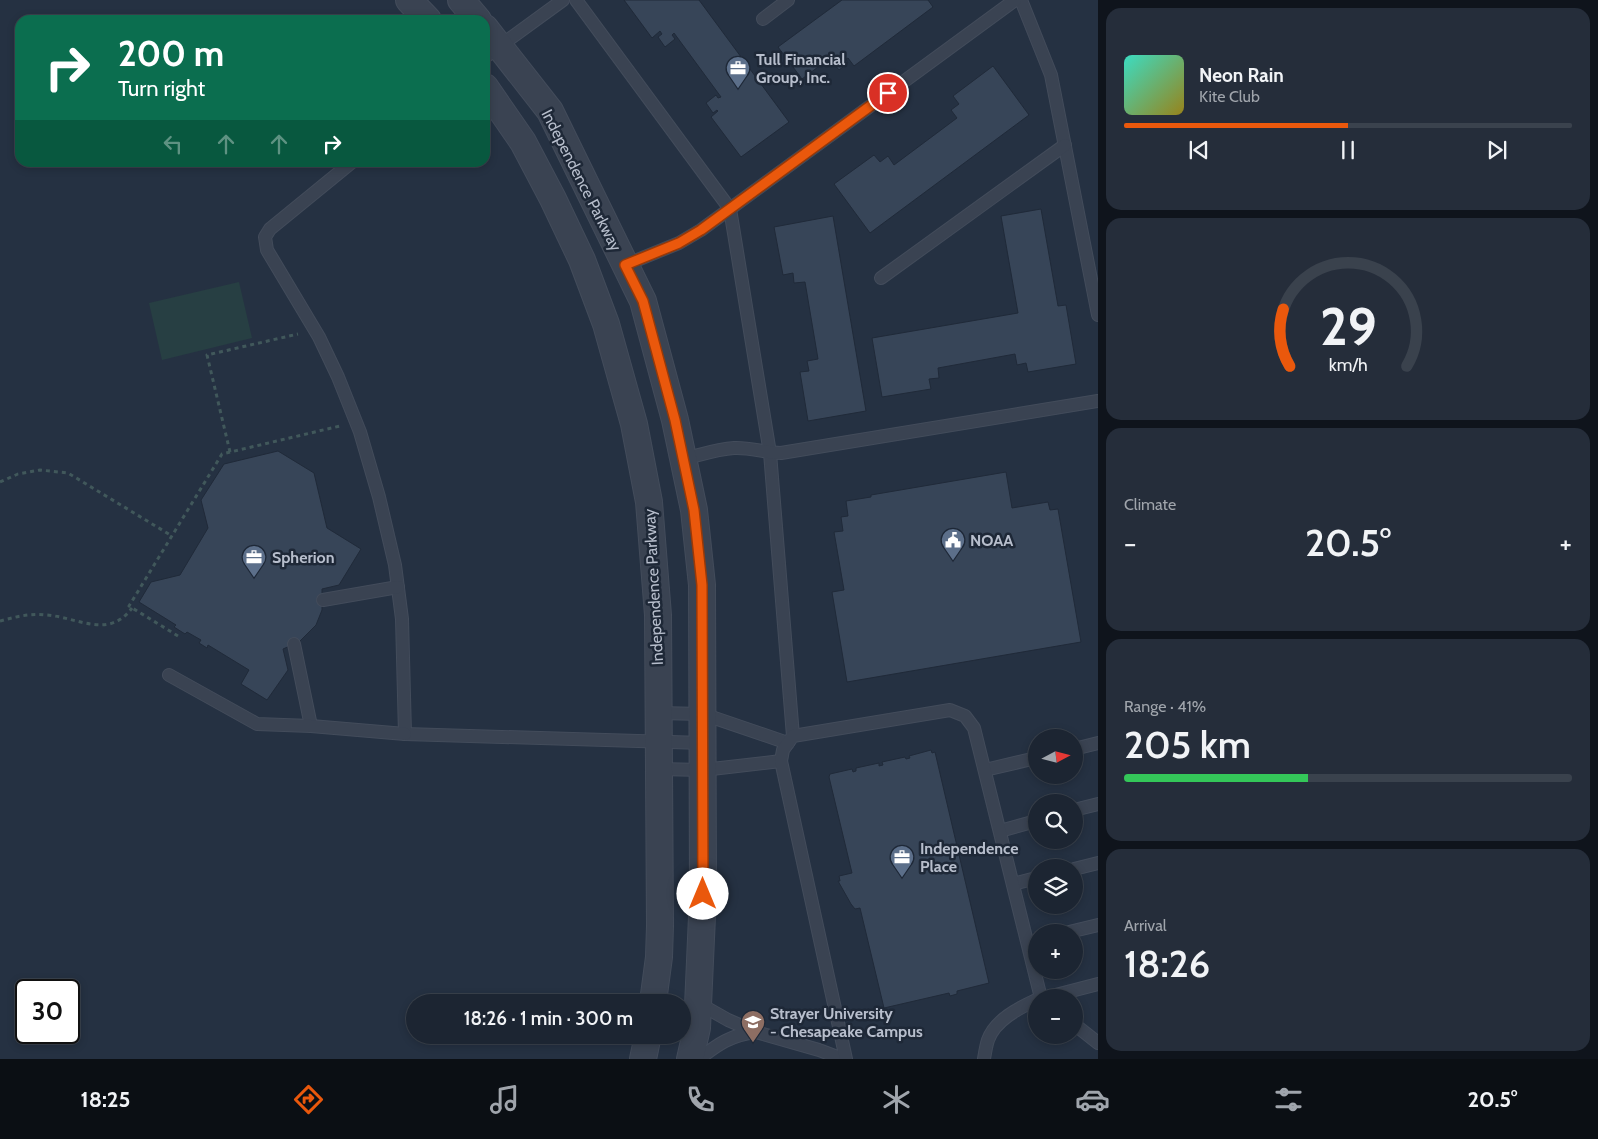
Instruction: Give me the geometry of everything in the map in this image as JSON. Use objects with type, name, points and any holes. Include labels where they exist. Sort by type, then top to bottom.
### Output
[{"type":"street","points":[[409,0],[423,15]]},
{"type":"street","points":[[461,0],[474,15]]},
{"type":"street","name":"Independence Parkway","points":[[490,44],[550,111],[643,301],[675,420],[694,510],[702,585],[703,894],[697,1028],[690,1059]]},
{"type":"street","name":"Independence Parkway","points":[[490,94],[523,142],[582,260],[606,324],[624,384],[647,492],[658,615],[660,926],[654,994]]},
{"type":"street","points":[[643,1059],[646,1044]]},
{"type":"lane","points":[[490,44],[563,0]]},
{"type":"lane","points":[[576,0],[730,209],[770,453],[790,740],[783,750],[781,761],[844,1059]]},
{"type":"lane","points":[[762,19],[788,0]]},
{"type":"lane","points":[[625,265],[679,243],[701,230],[1015,0]]},
{"type":"lane","points":[[1021,0],[1051,75],[1098,315]]},
{"type":"lane","points":[[881,278],[1065,144]]},
{"type":"lane","points":[[346,167],[270,229],[265,238],[267,250],[315,330],[338,377],[356,422],[379,496],[396,565],[402,619],[405,734]]},
{"type":"lane","points":[[683,459],[732,448],[746,448],[770,453],[791,451],[1098,401]]},
{"type":"lane","points":[[323,600],[398,587]]},
{"type":"lane","points":[[294,644],[311,726]]},
{"type":"lane","points":[[169,675],[257,724],[311,726],[405,734],[702,743]]},
{"type":"lane","points":[[658,713],[703,714],[790,740],[950,710],[965,716],[974,728],[1013,884],[1028,930]]},
{"type":"lane","points":[[1083,747],[1098,743]]},
{"type":"lane","points":[[985,770],[1028,760]]},
{"type":"lane","points":[[658,769],[703,770],[781,761]]},
{"type":"lane","points":[[1083,808],[1098,804]]},
{"type":"lane","points":[[1000,831],[1028,823]]},
{"type":"lane","points":[[1083,867],[1098,863]]},
{"type":"lane","points":[[1013,884],[1028,880]]},
{"type":"lane","points":[[1083,929],[1098,925]]},
{"type":"lane","points":[[1078,989],[1098,984]]},
{"type":"lane","points":[[698,1003],[728,1020],[756,1032],[844,1059]]},
{"type":"lane","points":[[984,1059],[989,1038],[1000,1023],[1018,1008],[1028,1004]]},
{"type":"lane","points":[[1083,1031],[1098,1043]]},
{"type":"lane","points":[[699,1059],[724,1040],[756,1032]]},
{"type":"path","points":[[230,452],[207,355],[315,330]]},
{"type":"path","points":[[178,636],[129,606],[222,454],[356,422]]},
{"type":"path","points":[[0,482],[18,474],[40,470],[68,473],[172,536]]},
{"type":"path","points":[[0,621],[26,615],[47,615],[102,626],[116,623],[126,617],[132,608]]},
{"type":"green space","points":[[239,282],[252,338],[162,360],[149,303]]},
{"type":"building","points":[[624,0],[699,0],[789,122],[741,157],[711,117],[718,111],[713,113],[706,103],[716,95],[718,98],[721,97],[674,33],[672,35],[675,39],[665,47],[658,37],[662,34],[660,31],[652,38]]},
{"type":"building","points":[[842,0],[928,0],[933,7],[854,66],[848,58],[846,59],[848,63],[839,70],[831,60],[835,57],[834,55],[802,79],[778,47]]},
{"type":"building","points":[[993,66],[1029,115],[870,233],[834,184],[874,155],[880,162],[888,156],[894,165],[957,118],[951,110],[959,104],[953,96]]},
{"type":"building","points":[[1041,209],[1058,306],[1066,305],[1076,364],[1028,372],[1026,363],[1017,365],[1015,354],[938,368],[939,378],[929,379],[931,389],[882,397],[872,338],[1018,313],[1001,216]]},
{"type":"building","points":[[833,216],[866,411],[808,421],[800,372],[809,371],[807,361],[818,359],[805,282],[794,283],[793,273],[783,275],[774,227]]},
{"type":"building","name":"Spherion","points":[[278,451],[314,473],[327,528],[361,549],[339,585],[322,589],[322,610],[316,625],[299,642],[283,649],[288,670],[267,700],[241,684],[249,670],[208,645],[207,648],[199,643],[201,640],[187,632],[185,634],[174,627],[176,625],[139,602],[151,582],[180,575],[208,528],[201,500],[224,464]]},
{"type":"building","name":"NOAA","points":[[1006,472],[1012,508],[1048,502],[1050,510],[1058,509],[1081,642],[847,682],[832,592],[844,590],[834,532],[843,531],[841,517],[848,516],[846,501]]},
{"type":"building","name":"Independence Place","points":[[931,750],[932,753],[935,752],[989,983],[957,991],[957,994],[950,996],[949,993],[884,1008],[860,908],[855,909],[838,881],[840,881],[839,876],[852,873],[829,777],[830,774],[852,769],[853,772],[856,771],[856,768],[879,763],[879,766],[883,765],[882,762],[905,757],[906,759],[910,758],[909,756]]},
{"type":"place","name":"Tull Financial Group, Inc.","points":[[738,89]]},
{"type":"place","name":"NOAA","points":[[953,561]]},
{"type":"place","name":"Spherion","points":[[254,578]]},
{"type":"place","name":"Independence Place","points":[[902,878]]},
{"type":"place","name":"Strayer University - Chesapeake Campus","points":[[753,1043]]},
{"type":"route","points":[[703,894],[702,585],[694,510],[675,420],[643,301],[625,265],[679,243],[701,230],[888,93]]}]
